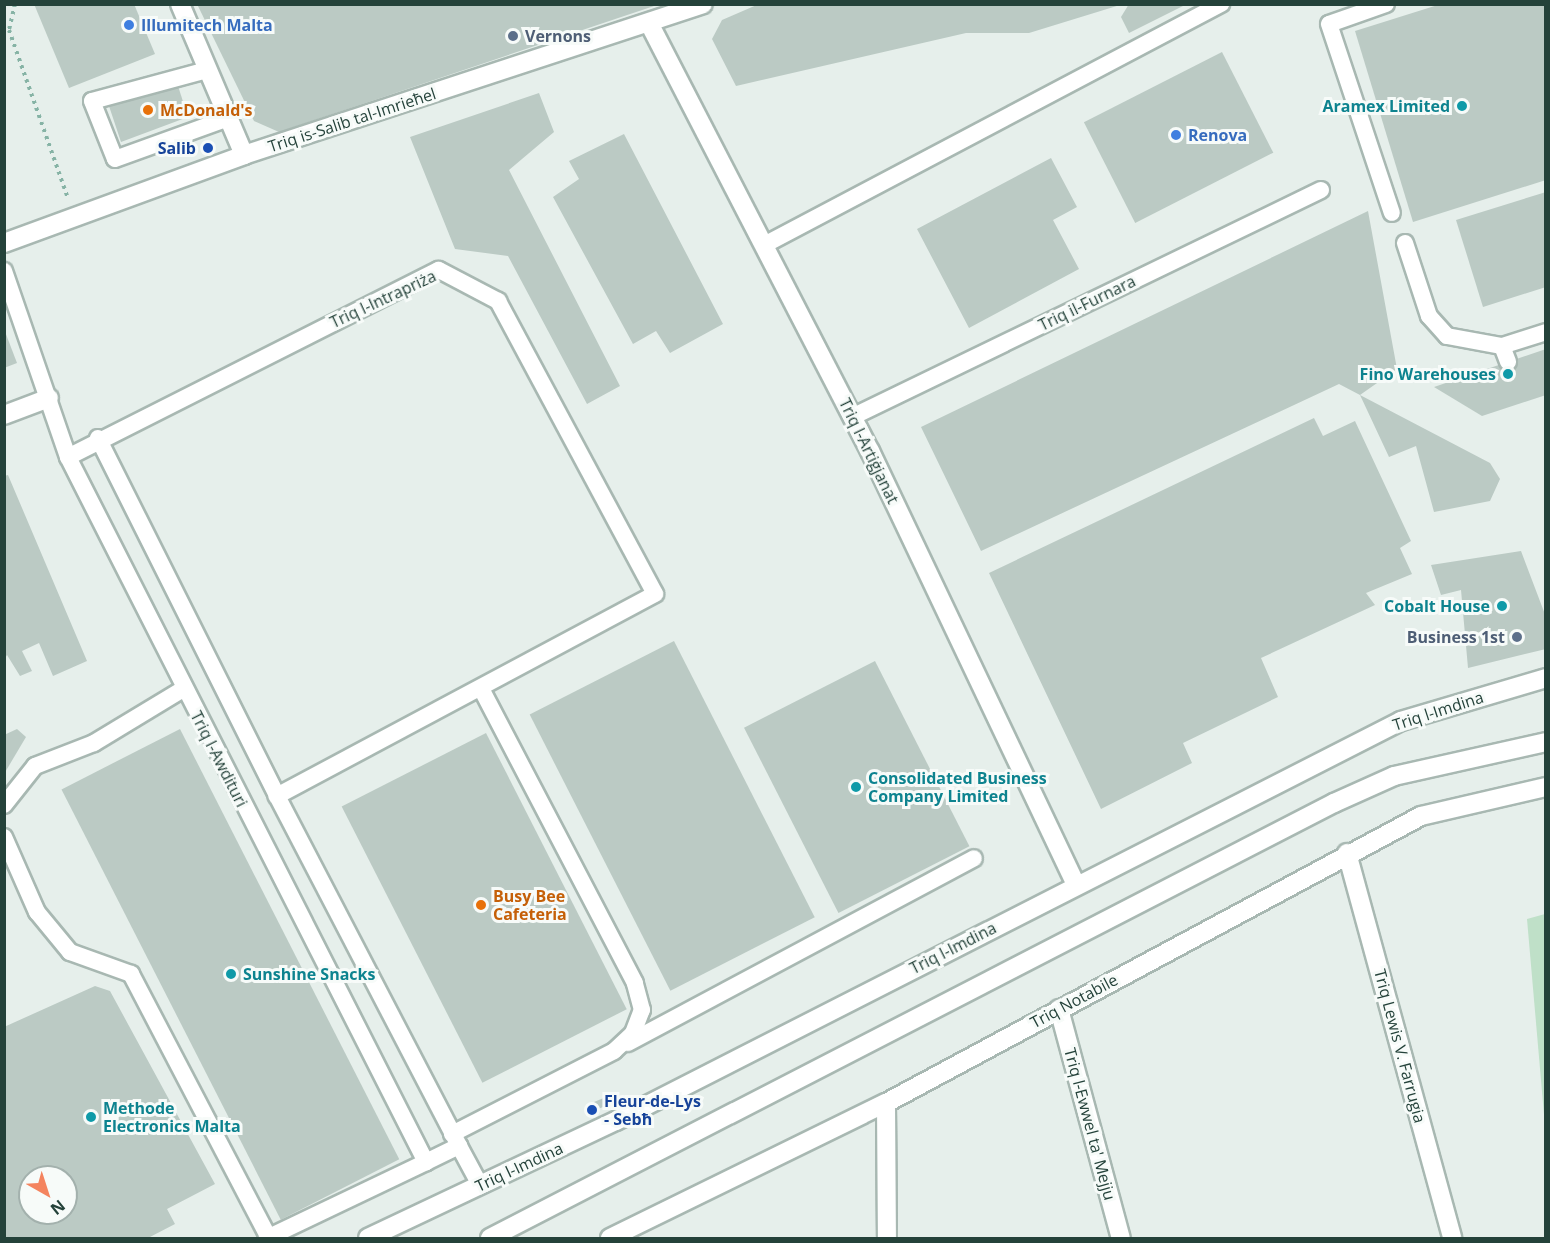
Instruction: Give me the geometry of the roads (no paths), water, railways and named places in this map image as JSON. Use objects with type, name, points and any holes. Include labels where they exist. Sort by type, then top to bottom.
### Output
[{"type":"street","points":[[180,4],[244,155]]},
{"type":"street","name":"Triq is-Salib tal-Imrieħel","points":[[4,243],[244,155],[703,4]]},
{"type":"street","name":"Triq l-Artiġjanat","points":[[650,23],[852,417],[1076,885]]},
{"type":"street","points":[[4,415],[49,398]]},
{"type":"street","name":"Triq l-Imdina","points":[[368,1239],[626,1116],[1401,721],[1545,678]]},
{"type":"street","points":[[490,1239],[1334,802],[1394,776],[1545,742]]},
{"type":"street","name":"Triq Notabile","points":[[610,1239],[886,1103],[1347,853],[1421,816],[1545,788]]},
{"type":"street","name":"Triq Lewis V. Farrugia","points":[[1347,853],[1452,1239]]},
{"type":"street","name":"Triq l-Ewwel ta' Mejju","points":[[1059,1009],[1121,1239]]},
{"type":"street","points":[[886,1103],[887,1239]]},
{"type":"lane","points":[[764,245],[1221,4]]},
{"type":"lane","points":[[1386,4],[1329,24],[1392,213]]},
{"type":"lane","points":[[207,69],[92,101],[115,159],[228,118]]},
{"type":"lane","name":"Triq il-Furnara","points":[[852,417],[1321,190]]},
{"type":"lane","points":[[1405,243],[1429,316],[1447,336],[1505,354],[1545,332]]},
{"type":"lane","name":"Triq l-Intrapriża","points":[[68,457],[98,438],[439,270],[498,301],[655,594],[481,688]]},
{"type":"lane","name":"Triq l-Awdituri","points":[[4,271],[68,457],[183,689],[426,1162]]},
{"type":"lane","points":[[98,438],[277,796],[480,1185]]},
{"type":"lane","points":[[277,796],[481,688],[640,997],[639,1022],[614,1051]]},
{"type":"lane","points":[[4,804],[35,766],[94,743],[183,689]]},
{"type":"lane","points":[[4,837],[37,912],[70,952],[131,974],[268,1238],[426,1162],[455,1140],[614,1051],[974,858]]},
{"type":"place","name":"Illumitech Malta","points":[[129,25]]},
{"type":"place","name":"Vernons","points":[[513,36]]},
{"type":"place","name":"Aramex Limited","points":[[1462,106]]},
{"type":"place","name":"McDonald's","points":[[148,110]]},
{"type":"place","name":"Renova","points":[[1176,135]]},
{"type":"place","name":"Salib","points":[[208,148]]},
{"type":"place","name":"Fino Warehouses","points":[[1508,374]]},
{"type":"place","name":"Cobalt House","points":[[1502,606]]},
{"type":"place","name":"Business 1st","points":[[1517,637]]},
{"type":"place","name":"Consolidated Business Company Limited","points":[[856,787]]},
{"type":"place","name":"Busy Bee Cafeteria","points":[[481,905]]},
{"type":"place","name":"Sunshine Snacks","points":[[231,974]]},
{"type":"place","name":"Fleur-de-Lys - Sebħ","points":[[592,1110]]},
{"type":"place","name":"Methode Electronics Malta","points":[[91,1117]]}]
